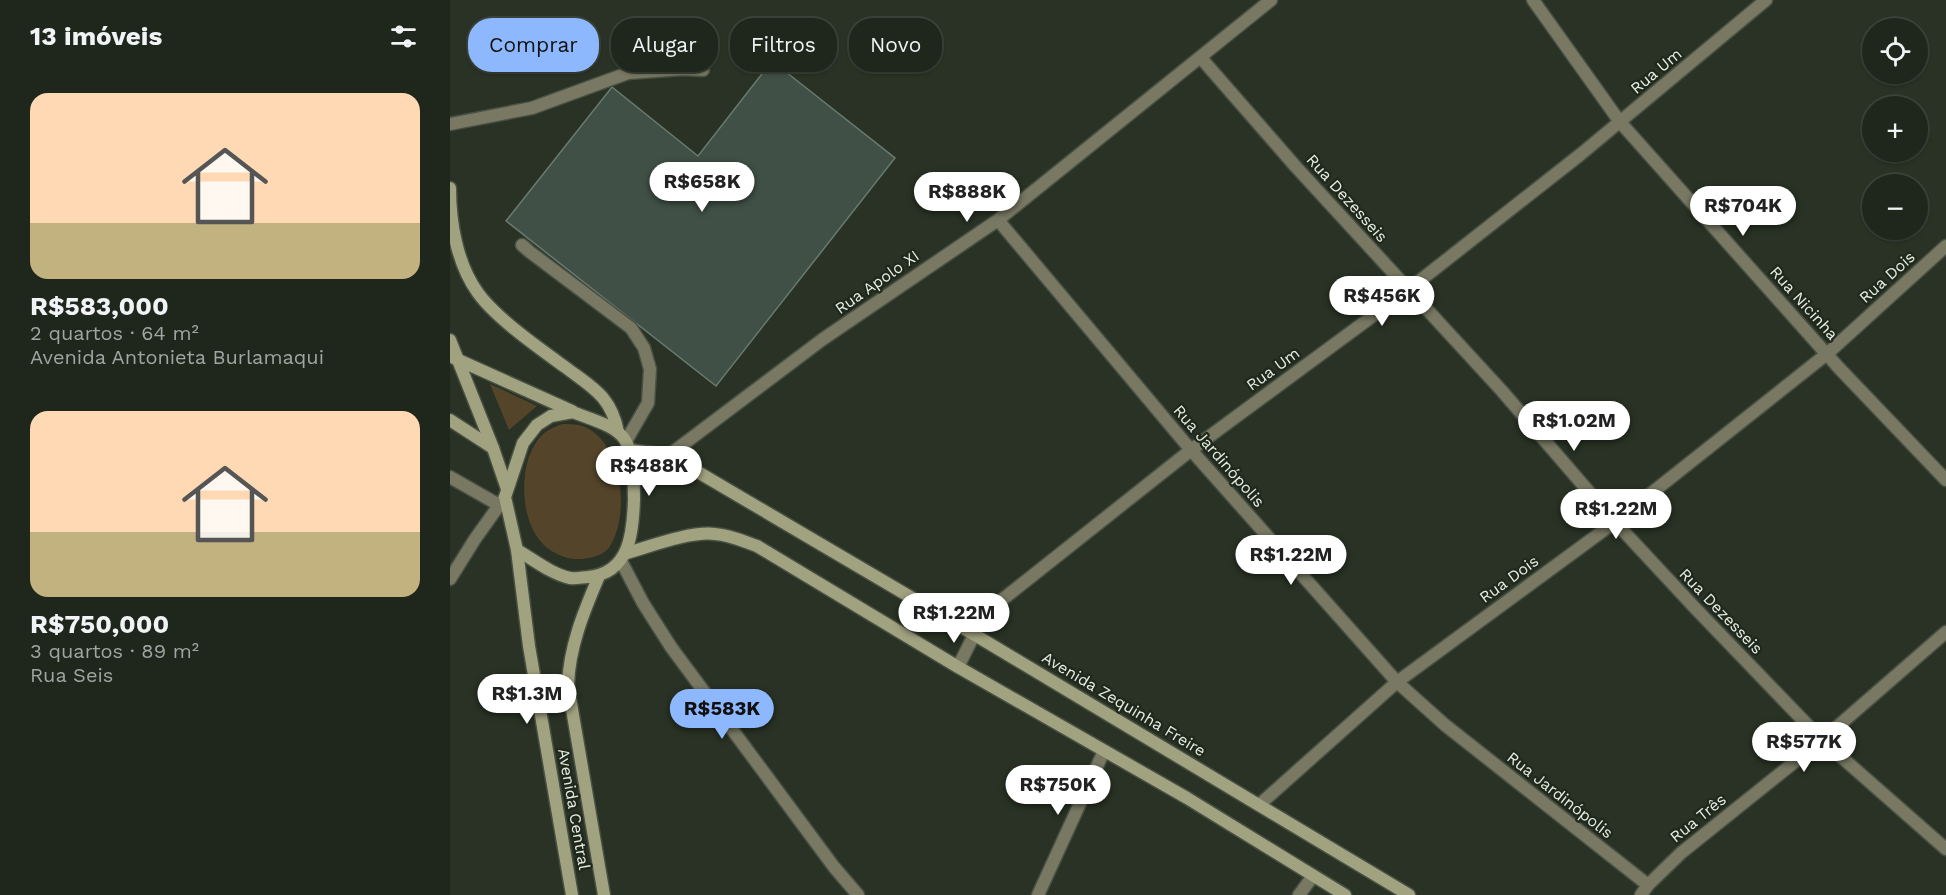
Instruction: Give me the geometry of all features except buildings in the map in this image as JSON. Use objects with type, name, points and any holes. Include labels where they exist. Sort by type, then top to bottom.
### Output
[{"type":"main road","points":[[450,188],[453,228],[460,255],[478,293],[488,306],[534,344],[598,391],[615,415],[625,441],[634,491],[633,519],[624,557]]},
{"type":"main road","points":[[450,340],[454,357],[493,447],[517,550],[552,571],[571,578],[599,576],[624,557],[699,534],[734,537],[757,546],[958,666],[1187,798],[1345,895]]},
{"type":"main road","points":[[454,357],[573,412],[625,441]]},
{"type":"main road","points":[[504,497],[523,442],[537,425],[551,416],[573,412]]},
{"type":"main road","points":[[450,420],[493,447]]},
{"type":"main road","name":"Avenida Zequinha Freire","points":[[625,441],[669,455],[1409,895]]},
{"type":"main road","name":"Avenida Central","points":[[517,550],[529,646],[572,895]]},
{"type":"main road","name":"Avenida Central","points":[[599,576],[578,630],[569,669],[568,686],[604,895]]},
{"type":"street","name":"Rua Apolo XI","points":[[669,455],[823,339],[998,220],[1271,0]]},
{"type":"street","name":"Rua Nicinha","points":[[1533,0],[1620,122],[1828,353],[1839,369],[1946,480]]},
{"type":"street","name":"Rua Um","points":[[958,666],[986,614],[998,603],[1191,450],[1408,290],[1620,122],[1766,0]]},
{"type":"street","name":"Rua Dezesseis","points":[[1200,58],[1296,167],[1502,391],[1615,522],[1822,740],[1946,849]]},
{"type":"street","points":[[450,124],[532,108],[628,73],[642,72]]},
{"type":"street","name":"Rua Jardinópolis","points":[[998,220],[1191,450],[1397,682],[1445,725],[1645,890]]},
{"type":"street","points":[[522,245],[631,328],[644,348],[650,369],[648,403],[625,441]]},
{"type":"street","name":"Rua Dois","points":[[1259,804],[1397,682],[1615,522],[1828,353],[1946,246]]},
{"type":"street","points":[[450,477],[504,497],[450,579]]},
{"type":"street","points":[[624,557],[643,603],[672,647],[834,867],[858,895]]},
{"type":"street","name":"Rua Três","points":[[1645,890],[1681,853],[1822,740],[1946,632]]},
{"type":"street","points":[[1038,895],[1104,750]]},
{"type":"street","points":[[1299,895],[1313,876]]},
{"type":"shaded area","points":[[490,384],[537,406],[509,430]]},
{"type":"shaded area","points":[[562,424],[585,427],[598,436],[608,448],[619,481],[620,516],[616,532],[607,550],[591,558],[568,558],[548,548],[533,530],[526,507],[524,481],[529,455],[542,435]]}]
